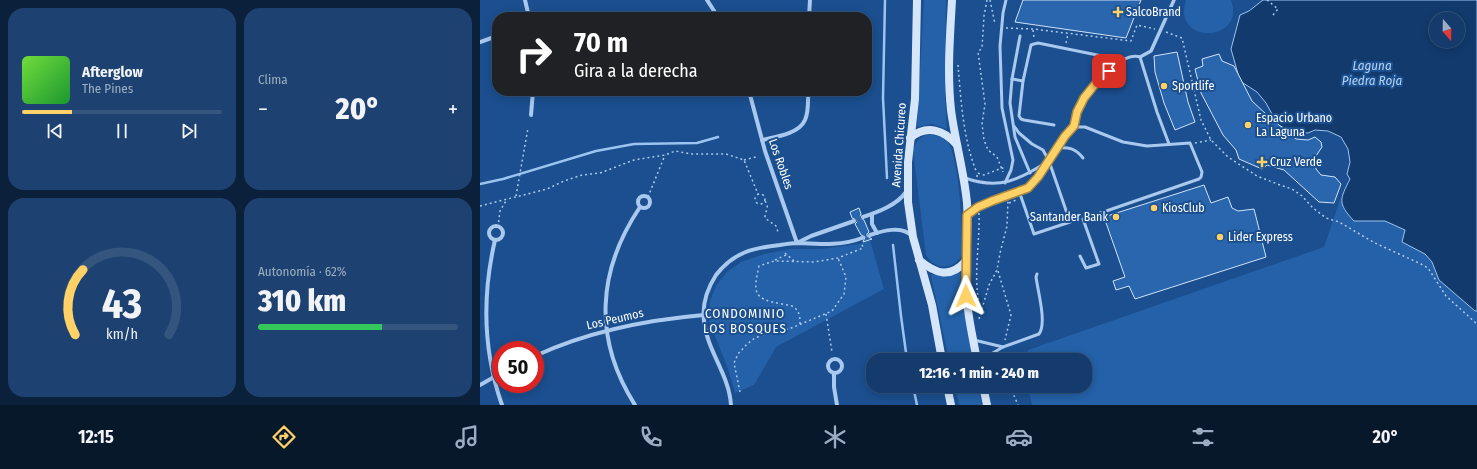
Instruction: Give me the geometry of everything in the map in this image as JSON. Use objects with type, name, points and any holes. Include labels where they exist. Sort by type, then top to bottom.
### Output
[{"type":"main road","name":"Avenida Chicureo","points":[[917,0],[915,99],[908,162],[908,190],[913,237],[933,310],[941,353]]},
{"type":"main road","points":[[952,0],[949,85],[952,121],[964,178],[967,215],[966,296],[976,353]]},
{"type":"main road","points":[[910,138],[922,131],[935,130],[948,136],[958,146]]},
{"type":"main road","points":[[919,260],[931,269],[943,273],[955,270],[966,261]]},
{"type":"main road","points":[[948,393],[951,405]]},
{"type":"main road","points":[[984,393],[987,405]]},
{"type":"street","points":[[525,0],[528,12]]},
{"type":"street","points":[[707,0],[715,12]]},
{"type":"street","points":[[809,12],[810,0]]},
{"type":"street","points":[[1140,57],[1150,51],[1174,0]]},
{"type":"street","points":[[480,42],[492,38]]},
{"type":"street","points":[[531,115],[533,96]]},
{"type":"street","name":"Los Robles","points":[[750,96],[762,140],[797,243]]},
{"type":"street","points":[[762,140],[787,133],[803,123],[807,110],[808,96]]},
{"type":"street","points":[[863,217],[872,214],[902,197],[908,190]]},
{"type":"street","points":[[635,405],[624,386],[610,348],[606,330],[606,295],[610,270],[617,249],[627,228],[640,207],[638,203],[639,198],[648,196],[650,204],[644,208],[640,207]]},
{"type":"street","points":[[872,214],[872,224],[877,233]]},
{"type":"street","points":[[797,243],[811,236],[854,221]]},
{"type":"street","points":[[494,227],[498,227],[502,230],[503,235],[500,239],[495,240],[491,238],[490,233],[494,227]]},
{"type":"street","points":[[870,235],[900,230],[910,233],[913,237]]},
{"type":"street","points":[[731,405],[724,374],[707,337],[704,315],[706,296],[713,281],[722,269],[733,259],[751,249],[797,243],[812,245],[846,242],[860,238]]},
{"type":"street","points":[[492,366],[488,343],[486,302],[488,274],[495,240]]},
{"type":"street","name":"Los Peumos","points":[[544,352],[576,339],[606,330],[654,320],[704,315]]},
{"type":"street","points":[[834,373],[834,387],[837,405]]},
{"type":"street","points":[[480,385],[492,378]]},
{"type":"street","points":[[499,393],[502,405]]},
{"type":"lane","points":[[1005,183],[1011,170],[1013,160],[1002,108],[1000,46],[1003,13],[1006,0]]},
{"type":"lane","points":[[1020,36],[1012,79],[1010,103],[1015,137],[1030,173]]},
{"type":"lane","points":[[1054,125],[1024,120],[1019,116],[1023,81],[1031,46],[1035,44],[1065,48],[1107,57],[1117,63]]},
{"type":"lane","points":[[967,215],[978,207],[1028,188],[1038,177],[1057,148],[1074,126],[1077,112],[1084,98],[1100,78],[1117,63],[1136,56],[1140,57],[1157,112],[1169,144]]},
{"type":"lane","points":[[1012,79],[1023,81]]},
{"type":"lane","points":[[1014,126],[1019,133],[1032,144],[1043,150],[1049,161],[1070,222],[1034,234],[1019,191]]},
{"type":"lane","points":[[1074,126],[1085,127],[1123,142],[1147,146],[1190,144],[1202,172],[1199,179],[1083,219],[1099,264],[1086,268],[1080,256]]},
{"type":"lane","points":[[1057,148],[1071,148],[1078,152],[1083,158]]},
{"type":"lane","points":[[964,178],[978,183],[1005,183],[1030,173],[1049,161]]},
{"type":"lane","points":[[993,353],[1003,347],[1039,334],[1042,330],[1043,321],[1036,277],[1037,274]]},
{"type":"lane","points":[[973,340],[1003,347]]},
{"type":"path","points":[[977,173],[984,175],[1002,168],[997,157],[988,150],[984,140],[982,124],[985,104],[978,52],[982,48],[984,16],[987,0]]},
{"type":"path","points":[[990,0],[996,27]]},
{"type":"path","points":[[1267,0],[1278,9],[1273,15]]},
{"type":"path","points":[[1009,28],[1033,29],[1131,41],[1137,25],[1161,30],[1182,38],[1201,120],[1211,140],[1228,157],[1257,176],[1292,188],[1326,218],[1339,222],[1375,243],[1428,268],[1446,296],[1477,324]]},
{"type":"path","points":[[1033,29],[1035,44]]},
{"type":"path","points":[[1065,48],[1068,34]]},
{"type":"path","points":[[958,63],[965,125],[970,150],[977,173],[978,183]]},
{"type":"path","points":[[516,196],[528,128]]},
{"type":"path","points":[[1190,144],[1211,140]]},
{"type":"path","points":[[480,206],[547,189],[582,175],[600,173],[634,160],[665,155],[675,151],[697,154],[726,154],[744,160],[756,157]]},
{"type":"path","points":[[648,196],[665,155]]},
{"type":"path","points":[[744,160],[758,194]]},
{"type":"path","points":[[758,194],[764,195],[764,201],[767,204],[768,209],[765,218],[776,226],[778,232]]},
{"type":"path","points":[[758,194],[755,198],[757,203],[760,204],[764,201]]},
{"type":"path","points":[[979,319],[989,285],[997,270],[1007,226],[1009,203],[1021,198]]},
{"type":"path","points":[[498,227],[500,211],[508,199]]},
{"type":"path","points":[[978,207],[979,215],[976,263],[981,313]]},
{"type":"path","points":[[774,261],[814,262],[838,258],[863,248],[860,238]]},
{"type":"path","points":[[794,261],[785,254],[774,261],[759,266],[755,283],[756,292],[762,298],[773,302],[791,305],[796,308],[799,314],[800,324]]},
{"type":"path","points":[[740,392],[734,363],[738,354],[747,344],[754,338],[772,332],[789,329],[832,311],[844,294],[846,277],[838,258]]},
{"type":"path","points":[[997,270],[1011,315],[1003,347]]},
{"type":"path","points":[[826,314],[832,352]]},
{"type":"path","points":[[1013,393],[1018,405]]},
{"type":"shaded area","points":[[924,0],[946,0],[945,95],[947,129],[932,124],[917,127]]},
{"type":"shaded area","points":[[1186,0],[1231,0],[1233,14],[1229,24],[1220,31],[1209,33],[1198,31],[1189,25],[1184,15]]},
{"type":"shaded area","points":[[926,135],[939,136],[946,140],[951,148],[957,176],[961,211],[963,253],[955,263],[945,267],[935,264],[926,255],[913,151],[917,142]]},
{"type":"shaded area","points":[[1341,197],[1344,210],[1354,221],[1385,221],[1406,230],[1402,242],[1425,254],[1432,262],[1439,280],[1475,311],[1477,311],[1477,405],[1032,405],[1029,393],[1092,393],[1092,353],[1027,353],[1028,350],[1324,247]]},
{"type":"shaded area","points":[[870,240],[884,289],[776,347],[754,385],[735,393],[728,369],[708,318],[710,301],[716,286],[727,272],[741,262],[764,254],[790,249],[821,249],[859,244]]},
{"type":"shaded area","points":[[960,271],[962,301],[972,353],[948,353],[931,276],[933,274],[948,276]]},
{"type":"shaded area","points":[[956,393],[979,393],[982,405],[959,405]]},
{"type":"water","name":"Laguna Piedra Roja","points":[[1263,0],[1477,0],[1477,311],[1475,311],[1439,280],[1432,262],[1425,254],[1402,242],[1405,230],[1385,221],[1354,221],[1345,210],[1342,196],[1350,179],[1347,174],[1350,162],[1348,149],[1341,137],[1328,131],[1315,130],[1308,133],[1294,132],[1278,125],[1266,103],[1257,92],[1240,81],[1231,49],[1240,15],[1249,11]]},
{"type":"building","points":[[1023,0],[1141,0],[1126,38],[1015,22]]},
{"type":"building","points":[[1177,52],[1188,102],[1195,122],[1175,130],[1164,103],[1155,72],[1154,56]]},
{"type":"building","name":"Espacio Urbano La Laguna","points":[[1219,54],[1222,61],[1234,66],[1252,101],[1267,115],[1296,139],[1308,140],[1315,137],[1321,142],[1322,147],[1314,162],[1316,169],[1321,175],[1335,177],[1341,184],[1334,203],[1319,202],[1284,170],[1267,165],[1262,169],[1239,159],[1236,150],[1223,135],[1201,93],[1195,69],[1203,66],[1202,59]]},
{"type":"building","points":[[1204,185],[1211,203],[1228,197],[1232,208],[1238,211],[1254,209],[1266,257],[1135,299],[1129,286],[1116,290],[1113,281],[1125,277],[1104,217]]},
{"type":"building","points":[[859,208],[861,214],[860,218],[864,220],[869,232],[867,236],[872,239],[863,242],[865,237],[861,235],[855,224],[857,220],[852,218],[850,212]]},
{"type":"waterway","points":[[885,0],[883,98],[887,178]]},
{"type":"waterway","points":[[480,184],[503,179],[596,151],[634,144],[697,143],[718,137]]},
{"type":"waterway","points":[[893,245],[906,353]]},
{"type":"waterway","points":[[914,393],[917,405]]},
{"type":"tunnel","points":[[854,221],[863,217]]},
{"type":"place","name":"SalcoBrand","points":[[1118,12]]},
{"type":"place","name":"Sportlife","points":[[1164,86]]},
{"type":"place","name":"Espacio Urbano La Laguna","points":[[1248,125]]},
{"type":"place","name":"Cruz Verde","points":[[1262,162]]},
{"type":"place","name":"KiosClub","points":[[1154,208]]},
{"type":"place","name":"Santander Bank","points":[[1116,217]]},
{"type":"place","name":"Lider Express","points":[[1220,237]]},
{"type":"district","name":"CONDOMINIO LOS BOSQUES","points":[[745,320]]},
{"type":"route","points":[[966,296],[967,215],[978,207],[1028,188],[1034,182],[1065,136],[1074,126],[1077,112],[1084,98],[1100,78],[1109,71]]}]
